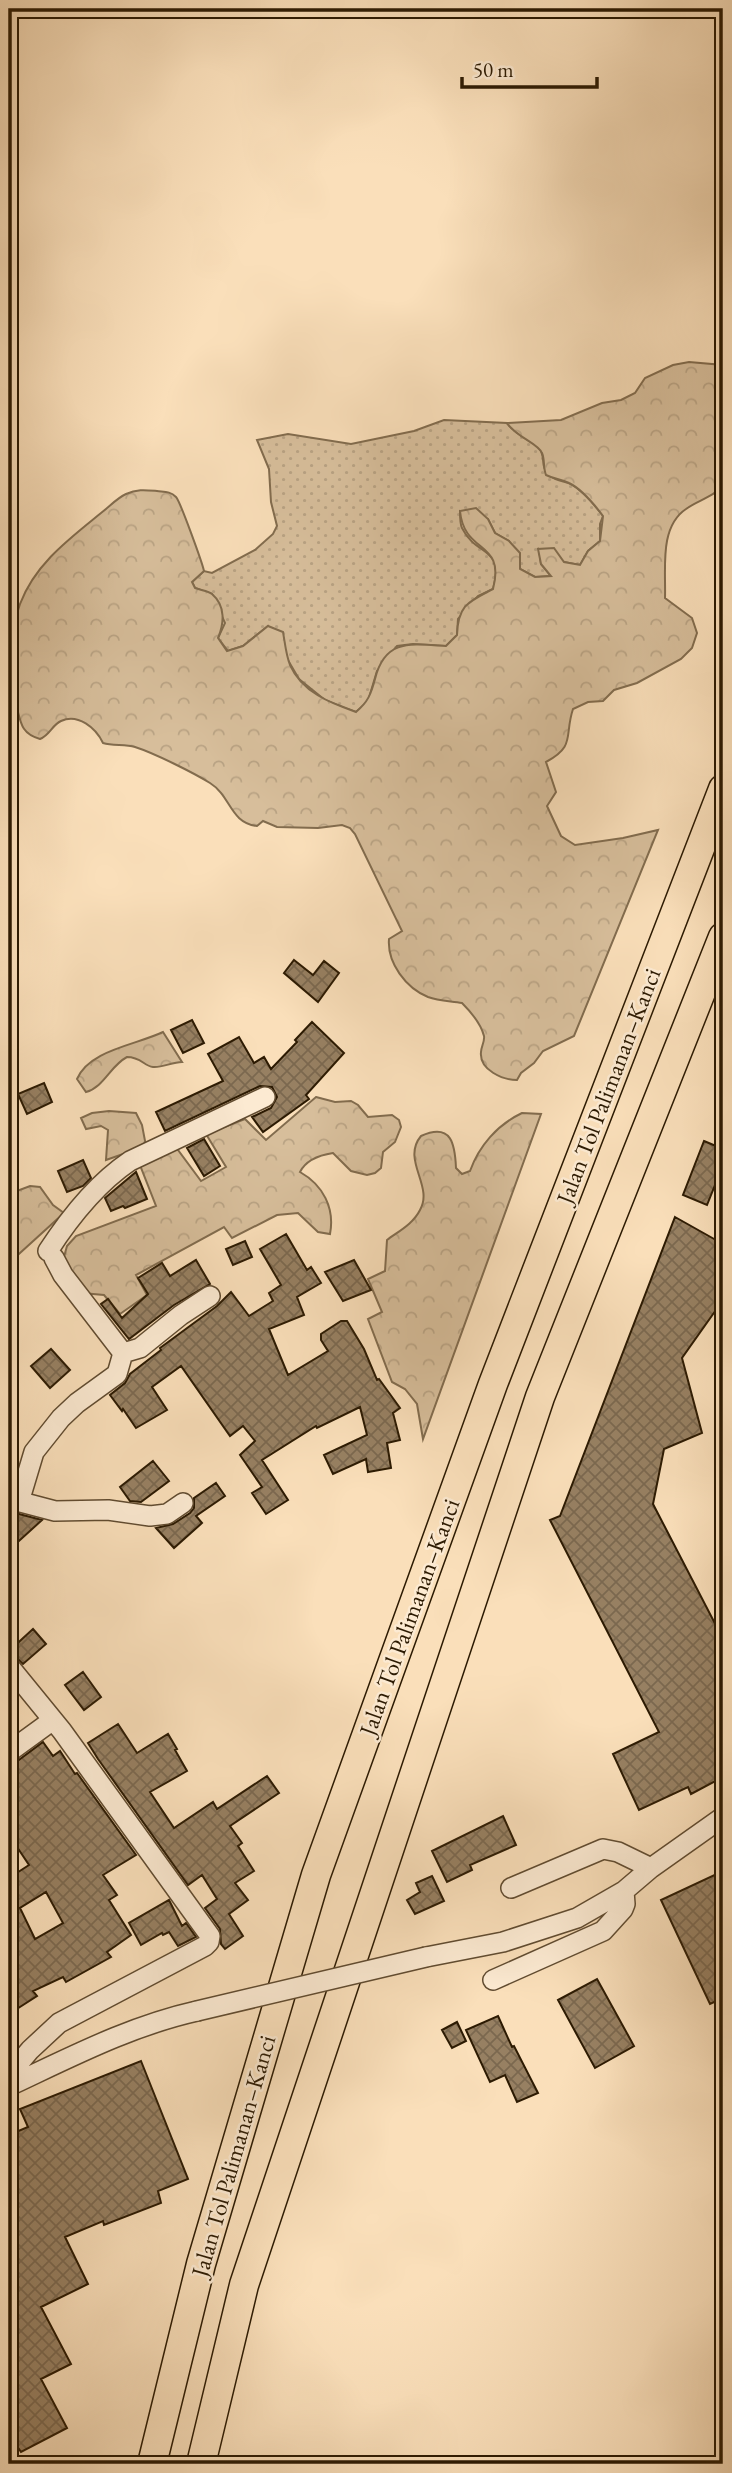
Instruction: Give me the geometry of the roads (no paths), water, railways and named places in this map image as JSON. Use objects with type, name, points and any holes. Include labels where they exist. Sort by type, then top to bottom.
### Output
[{"type":"highway","name":"Jalan Tol Palimanan–Kanci","points":[[152,2464],[201,2264],[316,1875],[493,1384],[723,789]]},
{"type":"highway","name":"Jalan Tol Palimanan–Kanci","points":[[201,2464],[244,2285],[540,1397],[723,937]]},
{"type":"street","points":[[123,1353],[55,1261],[67,1223],[113,1173],[130,1161],[265,1097]]},
{"type":"street","points":[[123,1353],[140,1348],[181,1315],[211,1296]]},
{"type":"street","points":[[123,1353],[117,1374],[61,1418],[34,1452],[22,1492],[13,1503],[55,1511],[108,1510],[150,1516],[167,1514],[183,1503]]},
{"type":"street","points":[[9,1666],[53,1720],[210,1936],[205,1946],[58,2023],[9,2075]]},
{"type":"street","points":[[9,1752],[53,1720]]},
{"type":"street","points":[[9,2086],[112,2037],[153,2022],[426,1957],[503,1942],[578,1918],[624,1891],[651,1868],[723,1817]]},
{"type":"street","points":[[511,1888],[603,1849],[618,1852],[651,1868]]},
{"type":"street","points":[[493,1980],[603,1931],[623,1909],[624,1891]]}]
